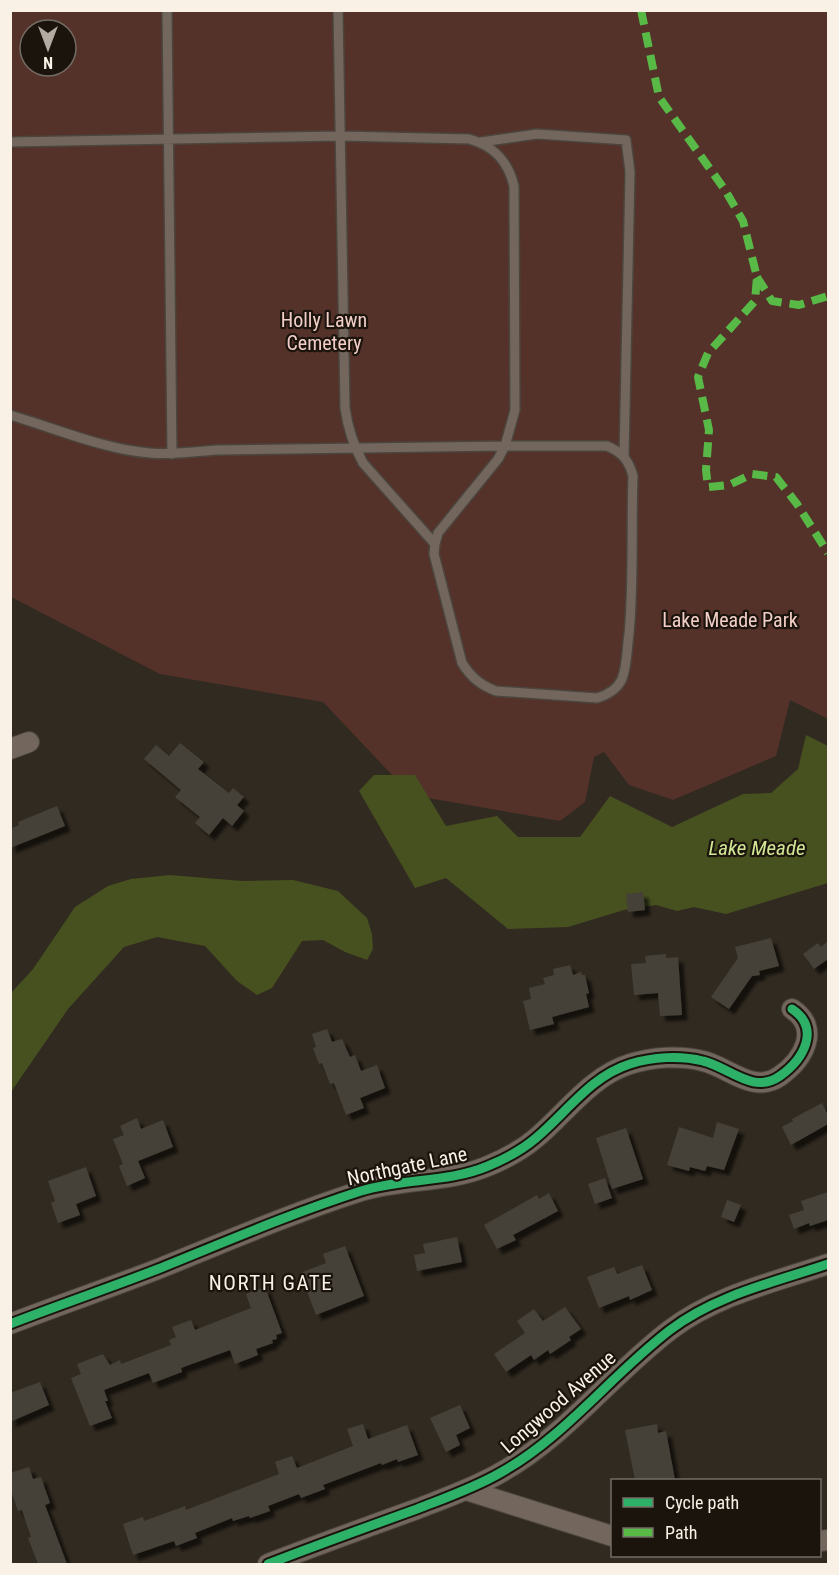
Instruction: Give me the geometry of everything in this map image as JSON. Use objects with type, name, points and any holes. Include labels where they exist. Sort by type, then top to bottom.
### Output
[{"type":"street","points":[[10,749],[29,742]]},
{"type":"street","name":"Northgate Lane","points":[[10,1324],[153,1271],[325,1203],[365,1190],[407,1181],[467,1173],[488,1166],[513,1154],[535,1139],[592,1085],[615,1070],[630,1064],[657,1059],[684,1058],[704,1061],[750,1082],[764,1082],[777,1078],[796,1062],[807,1043],[809,1032],[807,1024],[801,1015],[792,1009]]},
{"type":"street","name":"Longwood Avenue","points":[[268,1564],[466,1490],[500,1474],[556,1433],[635,1359],[690,1316],[717,1301],[828,1264]]},
{"type":"street","points":[[466,1490],[611,1536]]},
{"type":"lane","points":[[167,10],[172,454]]},
{"type":"lane","points":[[338,10],[345,408],[348,429],[363,463],[435,544]]},
{"type":"lane","points":[[481,142],[537,134],[626,140],[630,172],[624,456]]},
{"type":"lane","points":[[10,142],[341,136],[469,139],[481,142],[494,150],[504,161],[514,186],[515,410],[505,446],[498,459],[438,533],[434,554],[462,663],[471,677],[485,687],[496,691],[597,698],[615,689],[622,679],[632,605],[633,476],[630,464],[624,456],[607,446],[505,446],[354,447],[149,453],[121,448],[10,415]]},
{"type":"green space","name":"Holly Lawn Cemetery","points":[[10,11],[828,11],[828,719],[790,700],[776,756],[673,800],[629,785],[604,752],[594,757],[585,802],[560,821],[411,795],[323,702],[160,674],[11,597]]},
{"type":"water","name":"Lake Meade","points":[[806,735],[828,746],[828,883],[726,914],[694,907],[677,911],[656,905],[624,910],[568,927],[508,929],[446,878],[415,888],[359,791],[374,775],[415,775],[446,826],[497,816],[518,837],[580,837],[610,796],[672,827],[743,794],[771,793],[798,769]]},
{"type":"water","points":[[170,875],[242,881],[293,880],[338,891],[367,918],[372,934],[373,949],[367,960],[345,952],[323,940],[302,941],[272,988],[257,995],[237,981],[205,946],[157,937],[124,947],[68,1009],[11,1092],[11,993],[33,969],[75,907],[108,886],[131,879]]},
{"type":"building","points":[[180,743],[204,762],[198,769],[229,793],[233,788],[244,797],[237,805],[244,811],[232,826],[223,818],[209,835],[195,823],[200,817],[175,797],[181,790],[144,759],[156,745],[169,756]]},
{"type":"building","points":[[57,806],[65,826],[10,848],[10,829],[19,825],[18,822]]},
{"type":"building","points":[[643,892],[645,910],[628,912],[626,894]]},
{"type":"building","points":[[771,938],[779,966],[759,971],[760,975],[752,976],[729,1009],[711,997],[738,958],[735,947]]},
{"type":"building","points":[[828,941],[828,959],[814,969],[803,954],[818,943],[821,947]]},
{"type":"building","points":[[666,954],[666,958],[678,957],[682,1015],[660,1016],[658,993],[634,995],[631,964],[646,963],[645,956]]},
{"type":"building","points":[[570,965],[573,975],[581,972],[585,975],[589,1007],[552,1017],[554,1024],[530,1030],[523,1001],[531,999],[529,988],[545,984],[543,978],[554,975],[553,969]]},
{"type":"building","points":[[327,1029],[332,1042],[342,1039],[350,1057],[355,1055],[361,1071],[377,1065],[385,1088],[360,1098],[364,1108],[346,1115],[334,1083],[330,1084],[313,1048],[316,1047],[312,1034]]},
{"type":"building","points":[[822,1103],[828,1115],[828,1124],[791,1145],[782,1127]]},
{"type":"building","points":[[137,1118],[141,1129],[163,1120],[173,1147],[138,1161],[145,1178],[127,1186],[119,1166],[123,1164],[113,1139],[124,1135],[120,1126]]},
{"type":"building","points":[[717,1122],[739,1129],[724,1170],[707,1166],[705,1171],[690,1167],[689,1171],[667,1165],[679,1127],[713,1138]]},
{"type":"building","points":[[626,1128],[643,1179],[612,1189],[596,1138]]},
{"type":"building","points":[[86,1167],[96,1196],[76,1204],[80,1215],[58,1223],[51,1203],[55,1201],[48,1181]]},
{"type":"building","points":[[605,1178],[612,1198],[595,1204],[588,1184]]},
{"type":"building","points":[[828,1192],[828,1220],[810,1226],[809,1223],[794,1229],[789,1215],[804,1210],[801,1201]]},
{"type":"building","points":[[549,1193],[558,1211],[513,1235],[516,1240],[497,1249],[484,1225],[537,1195],[539,1199]]},
{"type":"building","points":[[727,1200],[741,1205],[734,1222],[721,1217]]},
{"type":"building","points":[[457,1237],[462,1262],[417,1271],[414,1255],[425,1253],[423,1244]]},
{"type":"building","points":[[345,1246],[364,1296],[316,1315],[300,1273],[326,1263],[323,1254]]},
{"type":"building","points":[[642,1265],[652,1290],[630,1300],[629,1296],[599,1308],[587,1277],[614,1267],[617,1274]]},
{"type":"building","points":[[265,1287],[282,1333],[276,1335],[277,1339],[272,1340],[273,1343],[256,1349],[258,1355],[235,1364],[230,1350],[181,1368],[182,1372],[153,1383],[149,1373],[104,1390],[108,1401],[105,1401],[112,1418],[90,1426],[71,1378],[81,1374],[77,1364],[103,1354],[110,1365],[120,1360],[121,1364],[171,1345],[169,1340],[176,1337],[172,1327],[191,1320],[195,1330],[251,1308],[246,1294]]},
{"type":"building","points":[[565,1307],[581,1329],[569,1337],[571,1340],[550,1354],[548,1350],[534,1360],[531,1355],[506,1372],[494,1354],[525,1333],[517,1321],[534,1309],[543,1321]]},
{"type":"building","points":[[40,1382],[49,1405],[10,1422],[10,1393]]},
{"type":"building","points":[[460,1405],[470,1428],[456,1435],[460,1445],[446,1452],[430,1418]]},
{"type":"building","points":[[363,1424],[368,1439],[407,1425],[418,1455],[398,1462],[397,1459],[382,1465],[381,1463],[323,1485],[325,1489],[301,1498],[299,1494],[268,1506],[270,1511],[250,1518],[249,1516],[233,1521],[232,1518],[195,1533],[197,1538],[176,1546],[174,1541],[133,1555],[123,1524],[143,1517],[144,1521],[185,1506],[186,1510],[279,1474],[275,1462],[292,1456],[297,1468],[353,1446],[347,1429]]},
{"type":"building","points":[[657,1424],[658,1433],[666,1431],[675,1479],[635,1479],[625,1430]]},
{"type":"building","points":[[29,1467],[33,1479],[41,1477],[50,1503],[45,1505],[67,1564],[38,1564],[28,1538],[31,1537],[22,1510],[18,1511],[10,1488],[10,1473]]},
{"type":"marked path","points":[[641,10],[659,97],[725,190],[743,221],[757,277],[755,301],[708,353],[698,377],[709,430],[706,470],[708,487],[729,485],[752,474],[776,477],[797,504],[828,553]]},
{"type":"marked path","points":[[757,277],[772,301],[799,305],[828,296]]},
{"type":"cycle path","points":[[10,1324],[158,1269],[284,1218],[361,1191],[457,1175],[488,1166],[525,1146],[591,1086],[603,1077],[630,1064],[657,1058],[685,1058],[713,1064],[751,1081],[760,1083],[770,1081],[789,1069],[806,1043],[806,1025],[792,1009]]},
{"type":"cycle path","points":[[268,1564],[417,1509],[490,1478],[546,1442],[648,1348],[688,1318],[726,1298],[828,1264]]},
{"type":"district","name":"NORTH GATE","points":[[271,1283]]},
{"type":"park label","name":"Lake Meade Park","points":[[730,620]]}]
